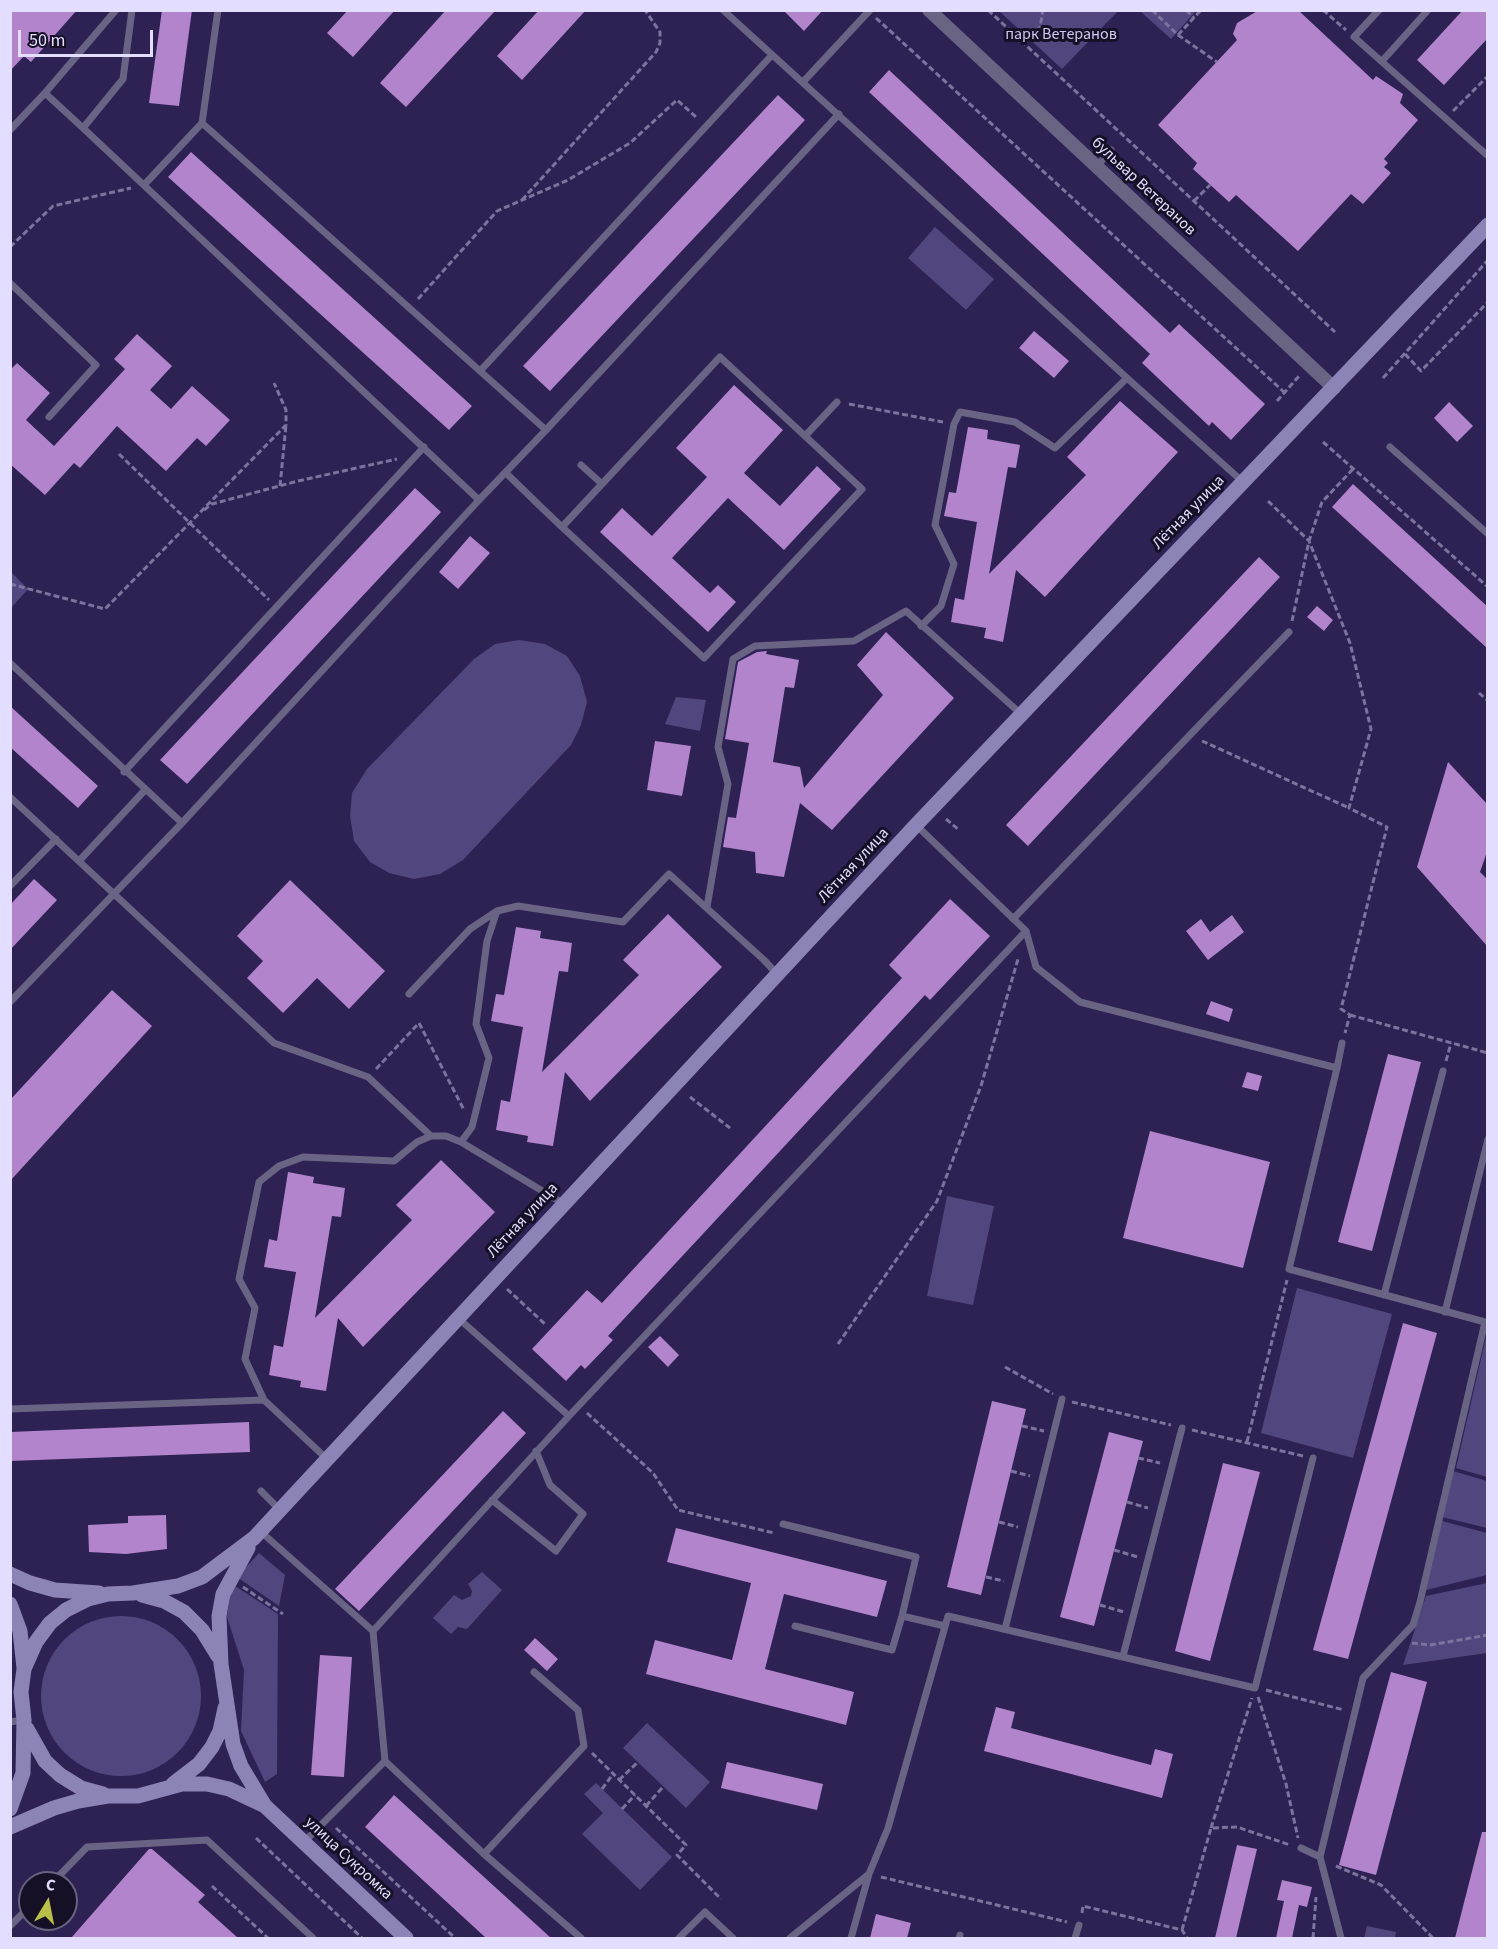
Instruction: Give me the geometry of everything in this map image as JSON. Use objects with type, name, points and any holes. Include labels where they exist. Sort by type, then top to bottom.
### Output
[{"type":"street","name":"бульвар Ветеранов","points":[[929,10],[1334,388]]},
{"type":"street","name":"Лётная улица","points":[[257,1534],[916,825],[1488,225]]},
{"type":"street","points":[[10,1574],[55,1590],[134,1593],[178,1586],[202,1577],[257,1534]]},
{"type":"street","points":[[257,1534],[223,1594],[218,1637],[233,1744],[241,1766],[265,1806]]},
{"type":"street","points":[[24,1669],[36,1642],[50,1623],[66,1610],[88,1599],[108,1593]]},
{"type":"street","points":[[134,1593],[164,1600],[184,1612],[202,1630],[221,1664]]},
{"type":"street","points":[[10,1604],[20,1631],[24,1669],[17,1721],[23,1773],[10,1809]]},
{"type":"street","points":[[160,1791],[182,1779],[199,1764],[212,1747],[225,1712],[226,1689]]},
{"type":"street","points":[[17,1721],[45,1761],[60,1775],[81,1788],[108,1796]]},
{"type":"street","points":[[10,1827],[54,1808],[108,1796],[138,1796],[182,1784],[207,1784],[229,1789],[265,1806]]},
{"type":"street","name":"улица Сукромка","points":[[265,1806],[406,1938]]},
{"type":"lane","points":[[10,130],[116,10]]},
{"type":"lane","points":[[83,128],[123,79],[132,10]]},
{"type":"lane","points":[[144,185],[202,123],[218,10]]},
{"type":"lane","points":[[723,10],[1243,483]]},
{"type":"lane","points":[[1379,10],[1354,37],[1383,60],[1488,156]]},
{"type":"lane","points":[[1383,60],[1428,10]]},
{"type":"lane","points":[[803,82],[870,11]]},
{"type":"lane","points":[[480,371],[771,56]]},
{"type":"lane","points":[[45,93],[480,500]]},
{"type":"lane","points":[[10,1002],[182,823],[839,114]]},
{"type":"lane","points":[[202,123],[546,430]]},
{"type":"lane","points":[[1096,166],[1111,150]]},
{"type":"lane","points":[[10,283],[96,365],[49,417]]},
{"type":"lane","points":[[506,473],[562,527],[704,658],[862,489],[720,357],[562,527]]},
{"type":"lane","points":[[921,626],[941,606],[954,564],[935,525],[954,424],[960,412],[1015,422],[1055,448],[1127,378]]},
{"type":"lane","points":[[805,436],[837,402]]},
{"type":"lane","points":[[124,772],[424,447]]},
{"type":"lane","points":[[1390,447],[1488,534]]},
{"type":"lane","points":[[581,465],[602,484]]},
{"type":"lane","points":[[707,907],[728,784],[718,747],[734,659],[755,646],[854,640],[906,611],[1022,714]]},
{"type":"lane","points":[[1013,919],[1289,632]]},
{"type":"lane","points":[[10,663],[124,772],[182,823]]},
{"type":"lane","points":[[79,861],[145,790]]},
{"type":"lane","points":[[10,797],[273,1043],[368,1077],[431,1136]]},
{"type":"lane","points":[[916,825],[1026,931],[1036,967],[1080,1002],[1337,1068]]},
{"type":"lane","points":[[10,886],[56,839]]},
{"type":"lane","points":[[409,994],[470,929],[497,911],[518,906],[622,922],[669,874],[707,907],[777,975]]},
{"type":"lane","points":[[461,1142],[472,1127],[489,1058],[476,1024],[487,941],[497,911]]},
{"type":"lane","points":[[373,1631],[579,1405],[1026,931]]},
{"type":"lane","points":[[1341,1938],[1320,1857],[1363,1678],[1413,1625],[1485,1322],[1289,1269],[1342,1043]]},
{"type":"lane","points":[[1384,1295],[1443,1071]]},
{"type":"lane","points":[[327,1459],[264,1400],[245,1359],[255,1308],[239,1279],[260,1182],[279,1166],[303,1157],[394,1161],[417,1142],[431,1136],[446,1136],[461,1142],[564,1204]]},
{"type":"lane","points":[[1446,1312],[1488,1139]]},
{"type":"lane","points":[[458,1318],[569,1416]]},
{"type":"lane","points":[[1005,1629],[1062,1399]]},
{"type":"lane","points":[[10,1409],[264,1400]]},
{"type":"lane","points":[[1123,1656],[1182,1428]]},
{"type":"lane","points":[[492,1500],[556,1551],[583,1514],[550,1485],[537,1451]]},
{"type":"lane","points":[[851,1938],[869,1874],[888,1828],[948,1616],[1255,1688],[1313,1458]]},
{"type":"lane","points":[[261,1491],[280,1510]]},
{"type":"lane","points":[[783,1524],[916,1557],[892,1650],[795,1626]]},
{"type":"lane","points":[[257,1534],[373,1631],[385,1761],[484,1854],[580,1938]]},
{"type":"lane","points":[[902,1616],[945,1626]]},
{"type":"lane","points":[[484,1854],[584,1746],[578,1710],[534,1672]]},
{"type":"lane","points":[[303,1842],[385,1761]]},
{"type":"lane","points":[[64,1871],[87,1847],[207,1840],[313,1938]]},
{"type":"lane","points":[[1301,1848],[1320,1857]]},
{"type":"lane","points":[[790,1938],[869,1874]]},
{"type":"lane","points":[[679,1938],[705,1912],[733,1938]]},
{"type":"lane","points":[[1075,1938],[1079,1925]]},
{"type":"path","points":[[520,201],[656,52],[660,43],[660,32],[645,10]]},
{"type":"path","points":[[988,10],[1335,332]]},
{"type":"path","points":[[1024,44],[1040,27],[1043,10]]},
{"type":"path","points":[[1152,10],[1178,35],[1217,62]]},
{"type":"path","points":[[1186,10],[1194,18]]},
{"type":"path","points":[[1178,35],[1201,10]]},
{"type":"path","points":[[1323,10],[1354,37]]},
{"type":"path","points":[[870,11],[1285,393]]},
{"type":"path","points":[[1446,117],[1488,76]]},
{"type":"path","points":[[410,308],[497,211],[568,180],[630,143],[677,100],[706,126]]},
{"type":"path","points":[[10,248],[53,206],[144,185]]},
{"type":"path","points":[[1194,201],[1210,185]]},
{"type":"path","points":[[1383,378],[1488,260]]},
{"type":"path","points":[[1405,354],[1421,371],[1488,302]]},
{"type":"path","points":[[274,383],[286,410],[280,486]]},
{"type":"path","points":[[837,402],[954,424]]},
{"type":"path","points":[[10,584],[105,609],[286,425]]},
{"type":"path","points":[[1323,442],[1488,587]]},
{"type":"path","points":[[119,454],[277,607]]},
{"type":"path","points":[[199,512],[212,504],[280,486],[400,458],[411,462]]},
{"type":"path","points":[[1289,632],[1309,541],[1322,502],[1353,469]]},
{"type":"path","points":[[1268,501],[1309,541],[1350,643],[1371,729],[1349,808]]},
{"type":"path","points":[[1479,693],[1488,701]]},
{"type":"path","points":[[1189,736],[1387,827],[1341,1009],[1350,1015],[1488,1053]]},
{"type":"path","points":[[946,819],[959,830]]},
{"type":"path","points":[[838,1344],[937,1201],[981,1086],[1026,931]]},
{"type":"path","points":[[1342,1043],[1350,1015]]},
{"type":"path","points":[[368,1077],[419,1023],[472,1127]]},
{"type":"path","points":[[1443,1071],[1450,1042]]},
{"type":"path","points":[[690,1097],[730,1128]]},
{"type":"path","points":[[1247,1443],[1289,1269]]},
{"type":"path","points":[[507,1289],[546,1325]]},
{"type":"path","points":[[1005,1367],[1062,1399],[1313,1458]]},
{"type":"path","points":[[579,1405],[653,1473],[678,1510],[780,1534]]},
{"type":"path","points":[[1022,1426],[1054,1433]]},
{"type":"path","points":[[1138,1458],[1172,1467]]},
{"type":"path","points":[[1011,1471],[1042,1479]]},
{"type":"path","points":[[1126,1502],[1161,1511]]},
{"type":"path","points":[[999,1522],[1030,1529]]},
{"type":"path","points":[[1114,1550],[1148,1560]]},
{"type":"path","points":[[986,1577],[1016,1583]]},
{"type":"path","points":[[237,1582],[283,1614]]},
{"type":"path","points":[[1100,1605],[1134,1614]]},
{"type":"path","points":[[1398,1641],[1430,1645],[1488,1635]]},
{"type":"path","points":[[1255,1688],[1354,1712]]},
{"type":"path","points":[[1182,1930],[1255,1688]]},
{"type":"path","points":[[1255,1688],[1286,1784],[1301,1848]]},
{"type":"path","points":[[584,1746],[686,1845],[677,1855],[721,1899]]},
{"type":"path","points":[[620,1780],[638,1763]]},
{"type":"path","points":[[602,1789],[613,1774]]},
{"type":"path","points":[[646,1806],[663,1787]]},
{"type":"path","points":[[622,1809],[635,1795]]},
{"type":"path","points":[[326,1818],[455,1938]]},
{"type":"path","points":[[1211,1828],[1236,1827],[1301,1848]]},
{"type":"path","points":[[256,1838],[362,1938]]},
{"type":"path","points":[[1320,1857],[1341,1869],[1381,1885],[1433,1938]]},
{"type":"path","points":[[869,1874],[1079,1925],[1083,1906],[1182,1930],[1187,1938]]},
{"type":"path","points":[[212,1886],[268,1938]]},
{"type":"green space","name":"парк Ветеранов","points":[[999,11],[1118,11],[1062,69]]},
{"type":"green space","name":"парк Ветеранов","points":[[1140,11],[1196,11],[1171,39]]},
{"type":"green space","points":[[935,227],[994,279],[966,310],[908,258]]},
{"type":"green space","points":[[10,571],[28,589],[11,608],[10,608]]},
{"type":"green space","points":[[519,640],[545,644],[567,656],[580,676],[587,702],[581,725],[571,745],[463,860],[440,874],[414,879],[389,873],[370,862],[354,841],[350,816],[352,793],[367,769],[474,659],[495,644]]},
{"type":"green space","points":[[676,697],[706,700],[700,731],[665,724]]},
{"type":"green space","points":[[947,1196],[994,1206],[973,1305],[927,1296]]},
{"type":"green space","points":[[1297,1288],[1392,1314],[1353,1458],[1261,1433]]},
{"type":"green space","points":[[1486,1337],[1488,1339],[1487,1477],[1456,1468]]},
{"type":"green space","points":[[1453,1471],[1487,1481],[1487,1528],[1442,1517]]},
{"type":"green space","points":[[1442,1521],[1487,1533],[1487,1575],[1426,1590]]},
{"type":"green space","points":[[259,1553],[285,1575],[279,1606],[237,1577]]},
{"type":"green space","points":[[482,1572],[502,1590],[467,1629],[458,1627],[451,1634],[433,1618],[454,1595],[462,1600],[471,1596],[472,1591],[468,1584]]},
{"type":"green space","points":[[1487,1583],[1487,1653],[1403,1665],[1426,1596]]},
{"type":"green space","points":[[232,1584],[278,1614],[277,1774],[265,1782],[241,1731],[244,1670],[227,1617]]},
{"type":"green space","points":[[121,1616],[137,1617],[152,1622],[166,1629],[178,1639],[188,1651],[195,1665],[200,1680],[200,1712],[195,1727],[188,1741],[178,1753],[166,1763],[152,1770],[137,1775],[121,1776],[105,1775],[90,1770],[76,1763],[64,1753],[54,1741],[47,1727],[42,1712],[41,1696],[42,1680],[47,1665],[54,1651],[64,1639],[76,1629],[90,1622],[105,1617]]},
{"type":"green space","points":[[647,1723],[710,1782],[686,1808],[623,1748]]},
{"type":"green space","points":[[596,1783],[672,1857],[640,1890],[582,1834],[603,1813],[584,1794]]},
{"type":"green space","points":[[1367,1926],[1396,1932],[1395,1938],[1364,1938]]},
{"type":"building","points":[[10,10],[77,10],[31,62],[24,56],[10,71]]},
{"type":"building","points":[[162,10],[192,10],[179,106],[149,103]]},
{"type":"building","points":[[348,10],[395,10],[353,57],[327,33]]},
{"type":"building","points":[[446,10],[496,10],[406,107],[380,83]]},
{"type":"building","points":[[539,10],[586,10],[522,80],[497,56]]},
{"type":"building","points":[[783,10],[823,10],[804,31]]},
{"type":"building","points":[[1259,10],[1298,10],[1373,80],[1376,76],[1403,94],[1400,103],[1418,120],[1384,159],[1388,163],[1384,167],[1391,173],[1363,204],[1351,194],[1298,251],[1236,195],[1229,202],[1193,169],[1197,163],[1158,125],[1237,40],[1233,34],[1237,23]]},
{"type":"building","points":[[1463,10],[1488,10],[1488,38],[1444,85],[1417,60]]},
{"type":"building","points":[[889,70],[1170,333],[1179,324],[1265,404],[1231,440],[1212,422],[1209,426],[1142,363],[1150,354],[869,92]]},
{"type":"building","points":[[778,95],[805,120],[550,391],[523,366]]},
{"type":"building","points":[[191,152],[472,406],[449,430],[168,177]]},
{"type":"building","points":[[1034,331],[1069,361],[1054,378],[1019,348]]},
{"type":"building","points":[[137,334],[172,366],[150,390],[171,409],[192,386],[230,420],[206,446],[197,438],[166,471],[117,426],[80,468],[74,463],[45,495],[10,464],[10,370],[17,363],[50,393],[26,420],[54,446],[125,369],[114,359]]},
{"type":"building","points":[[734,385],[783,430],[744,473],[780,506],[817,466],[841,489],[784,550],[728,498],[672,558],[710,593],[718,585],[736,602],[708,632],[600,532],[622,508],[652,536],[707,477],[676,448]]},
{"type":"building","points":[[1120,401],[1178,452],[1045,597],[1016,570],[1003,642],[984,638],[986,628],[951,622],[955,598],[964,600],[977,522],[944,516],[949,492],[956,493],[968,427],[988,430],[987,439],[1020,445],[1016,468],[1008,467],[989,574],[1086,475],[1067,457]]},
{"type":"building","points":[[1449,402],[1473,426],[1457,442],[1434,418]]},
{"type":"building","points":[[1353,484],[1488,607],[1488,649],[1332,507]]},
{"type":"building","points":[[415,488],[441,512],[187,784],[160,760]]},
{"type":"building","points":[[470,536],[490,553],[458,589],[439,572]]},
{"type":"building","points":[[1259,557],[1280,577],[1028,846],[1006,825]]},
{"type":"building","points":[[1317,606],[1333,620],[1324,631],[1307,617]]},
{"type":"building","points":[[886,632],[954,698],[832,830],[800,803],[784,877],[756,873],[755,852],[723,847],[728,817],[736,818],[749,743],[725,739],[738,662],[757,652],[767,651],[766,654],[799,660],[794,688],[785,687],[773,762],[800,767],[804,788],[883,695],[857,665]]},
{"type":"building","points":[[10,706],[98,786],[78,808],[10,747]]},
{"type":"building","points":[[655,741],[691,746],[682,796],[647,790]]},
{"type":"building","points":[[1448,762],[1488,805],[1488,849],[1480,872],[1488,880],[1488,947],[1417,867]]},
{"type":"building","points":[[34,879],[57,900],[10,950],[10,905]]},
{"type":"building","points":[[290,880],[385,971],[349,1009],[317,978],[283,1013],[247,978],[263,961],[237,936]]},
{"type":"building","points":[[950,899],[990,936],[930,1000],[925,995],[608,1336],[613,1340],[585,1369],[581,1365],[566,1381],[532,1349],[587,1290],[602,1303],[902,978],[889,965]]},
{"type":"building","points":[[668,914],[722,967],[590,1101],[565,1072],[553,1146],[527,1142],[528,1136],[496,1130],[501,1100],[510,1102],[523,1027],[491,1021],[496,994],[504,995],[516,927],[541,931],[540,938],[572,943],[568,972],[559,971],[542,1072],[639,975],[623,960]]},
{"type":"building","points":[[1232,915],[1244,932],[1208,960],[1186,931],[1201,919],[1210,932]]},
{"type":"building","points":[[112,990],[152,1026],[10,1181],[10,1100]]},
{"type":"building","points":[[1211,1001],[1233,1009],[1229,1022],[1206,1014]]},
{"type":"building","points":[[1388,1054],[1421,1062],[1372,1251],[1338,1242]]},
{"type":"building","points":[[1247,1072],[1262,1076],[1258,1091],[1242,1087]]},
{"type":"building","points":[[1150,1131],[1270,1162],[1243,1268],[1123,1238]]},
{"type":"building","points":[[441,1160],[495,1212],[363,1347],[338,1318],[326,1391],[300,1387],[301,1381],[269,1375],[274,1345],[283,1347],[296,1272],[264,1267],[269,1239],[277,1241],[288,1172],[314,1177],[313,1183],[345,1188],[341,1217],[332,1216],[315,1318],[412,1220],[396,1205]]},
{"type":"building","points":[[1403,1323],[1437,1333],[1348,1659],[1313,1650]]},
{"type":"building","points":[[660,1336],[679,1355],[668,1367],[648,1347]]},
{"type":"building","points":[[992,1401],[1026,1409],[981,1595],[947,1587]]},
{"type":"building","points":[[503,1411],[526,1433],[359,1611],[335,1589]]},
{"type":"building","points":[[249,1422],[250,1452],[10,1461],[10,1432]]},
{"type":"building","points":[[1109,1432],[1143,1441],[1094,1626],[1060,1617]]},
{"type":"building","points":[[1223,1463],[1260,1472],[1210,1661],[1175,1651]]},
{"type":"building","points":[[166,1515],[167,1549],[126,1554],[89,1552],[88,1525],[128,1523],[128,1516]]},
{"type":"building","points":[[676,1528],[887,1581],[877,1617],[784,1594],[765,1669],[854,1692],[846,1725],[646,1674],[655,1640],[732,1660],[751,1583],[667,1562]]},
{"type":"building","points":[[535,1638],[558,1659],[547,1671],[524,1650]]},
{"type":"building","points":[[320,1655],[352,1657],[344,1777],[311,1775]]},
{"type":"building","points":[[1391,1672],[1427,1682],[1376,1875],[1339,1865]]},
{"type":"building","points":[[996,1707],[1015,1712],[1011,1728],[1151,1765],[1155,1749],[1173,1754],[1162,1798],[984,1751]]},
{"type":"building","points":[[727,1762],[823,1784],[817,1810],[721,1788]]},
{"type":"building","points":[[394,1795],[551,1938],[486,1938],[365,1827]]},
{"type":"building","points":[[1482,1832],[1488,1832],[1488,1938],[1455,1938]]},
{"type":"building","points":[[1237,1845],[1257,1849],[1236,1938],[1215,1938]]},
{"type":"building","points":[[149,1849],[152,1849],[205,1895],[198,1902],[238,1938],[71,1938]]},
{"type":"building","points":[[1282,1880],[1312,1887],[1307,1907],[1299,1905],[1292,1938],[1276,1938],[1284,1901],[1277,1900]]},
{"type":"building","points":[[876,1914],[911,1923],[907,1938],[870,1938]]}]
